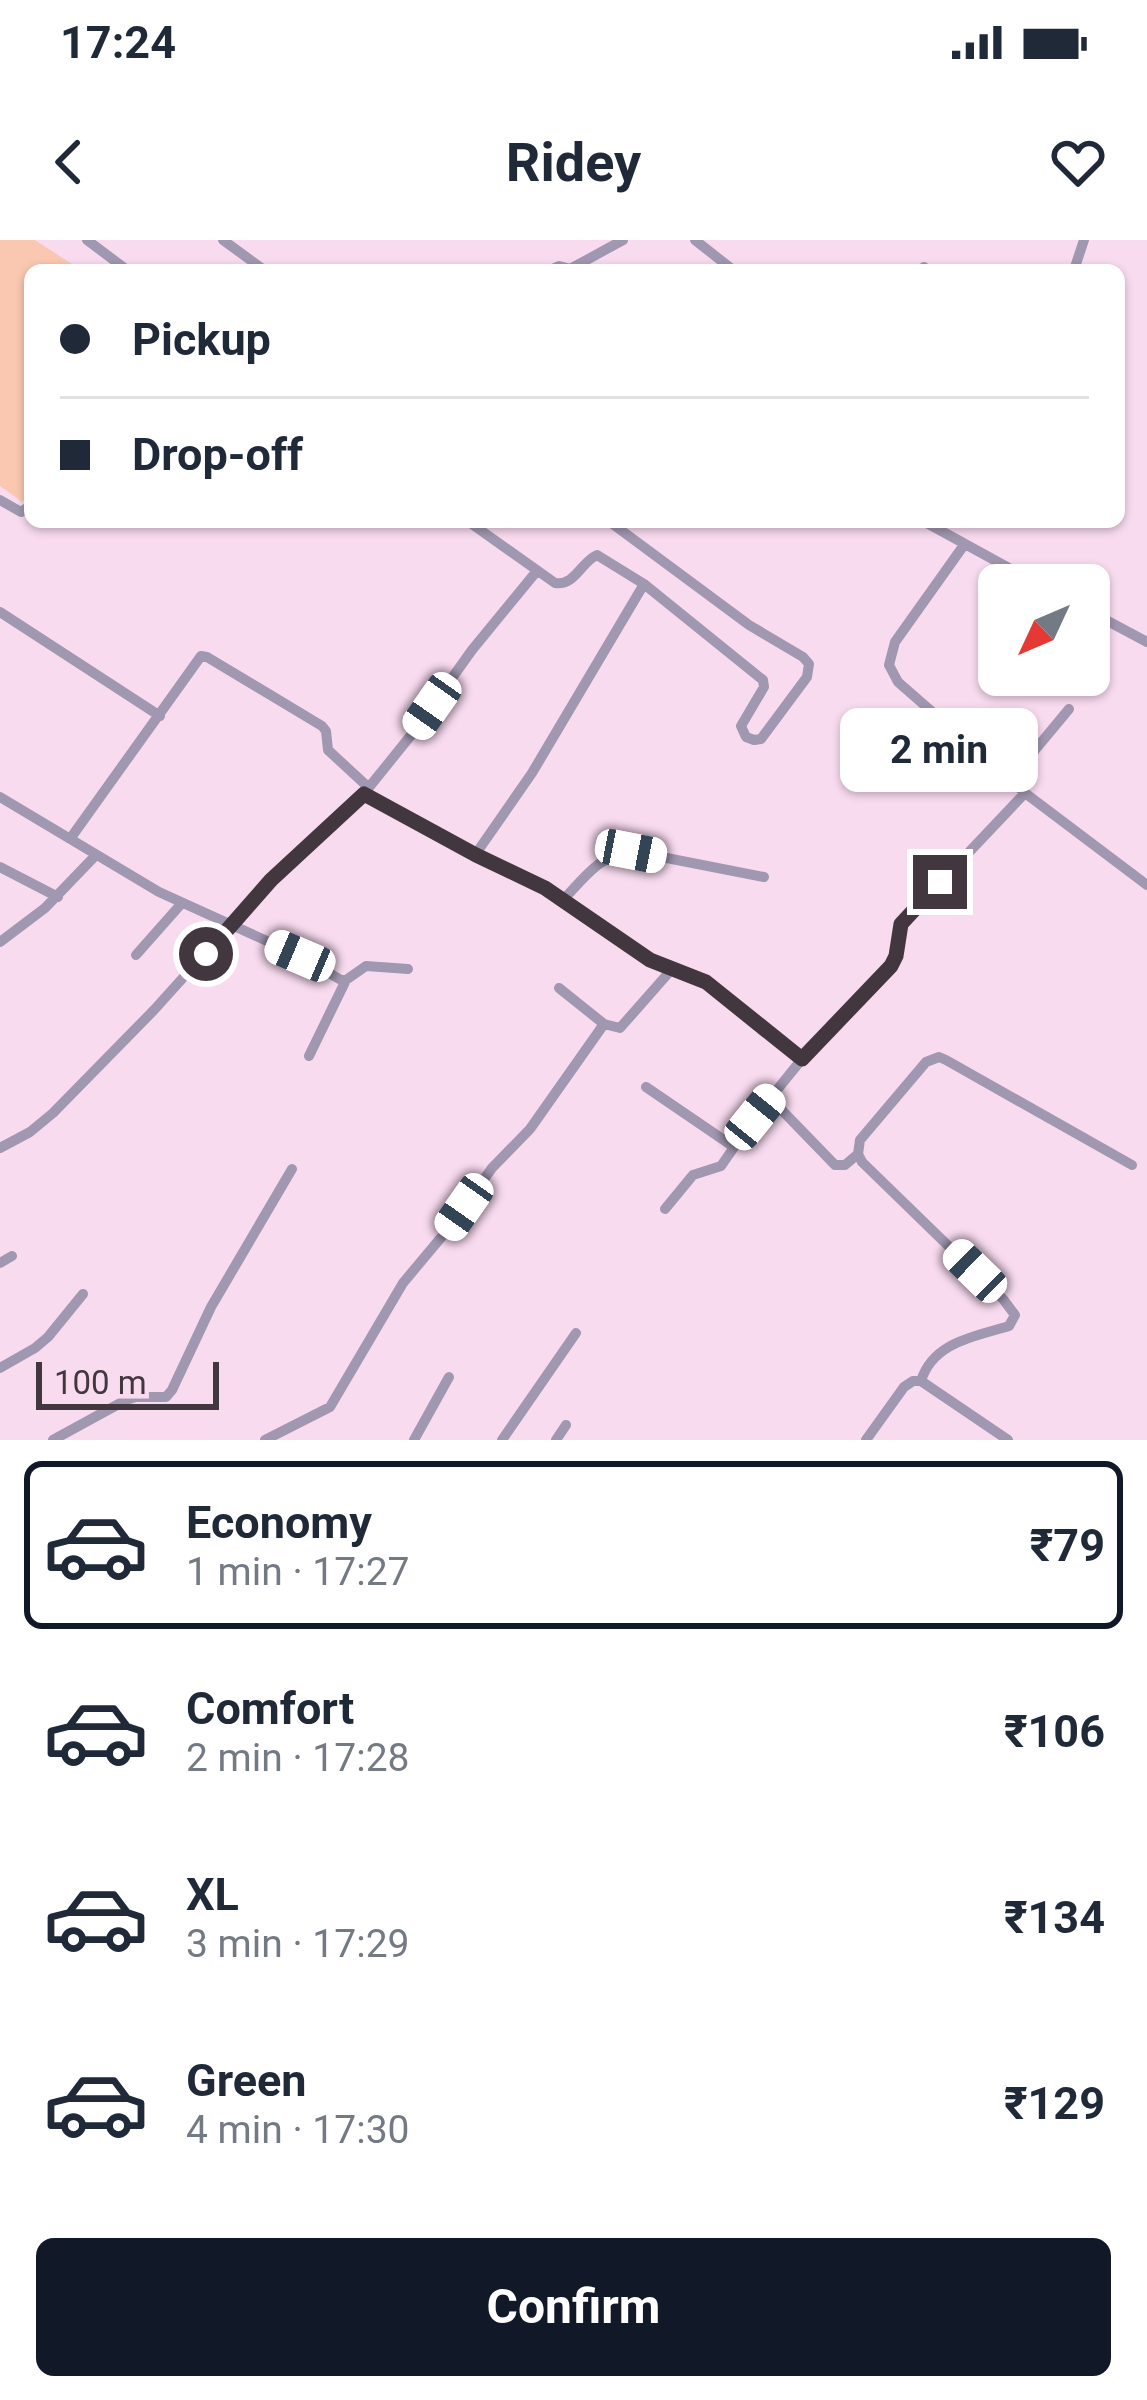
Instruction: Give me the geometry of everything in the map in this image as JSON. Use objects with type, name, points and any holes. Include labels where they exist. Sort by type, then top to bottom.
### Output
[{"type":"street","points":[[87,240],[120,264]]},
{"type":"street","points":[[224,240],[256,264]]},
{"type":"street","points":[[582,264],[623,240]]},
{"type":"street","points":[[695,240],[725,264]]},
{"type":"street","points":[[477,528],[555,584],[562,585],[597,554],[644,584],[764,680],[764,688],[740,726],[746,737],[760,739],[807,676],[809,664],[748,626],[618,528]]},
{"type":"street","points":[[935,528],[1000,564]]},
{"type":"street","points":[[964,545],[895,642],[889,665],[898,682],[1025,793],[1147,885]]},
{"type":"street","points":[[0,1148],[52,1113],[154,1010],[271,880],[366,790],[536,572]]},
{"type":"street","points":[[476,855],[532,773],[644,584]]},
{"type":"street","points":[[0,631],[4,615],[160,716]]},
{"type":"street","points":[[1110,622],[1147,642]]},
{"type":"street","points":[[70,839],[196,660],[207,657],[322,726],[328,750],[366,790],[476,855],[564,899],[650,960],[706,982],[802,1059]]},
{"type":"street","points":[[1010,780],[1069,709]]},
{"type":"street","points":[[665,1209],[693,1175],[721,1166],[802,1059],[891,966],[901,924],[1025,793]]},
{"type":"street","points":[[0,797],[159,892],[346,980]]},
{"type":"street","points":[[564,899],[618,852],[764,877]]},
{"type":"street","points":[[0,942],[58,897],[96,855]]},
{"type":"street","points":[[0,867],[58,897]]},
{"type":"street","points":[[136,956],[182,903]]},
{"type":"street","points":[[309,1056],[346,980],[366,966],[408,969]]},
{"type":"street","points":[[559,988],[604,1024],[620,1028],[672,969]]},
{"type":"street","points":[[266,1440],[330,1407],[404,1283],[492,1168],[530,1130],[604,1024]]},
{"type":"street","points":[[921,1381],[925,1368],[940,1352],[1009,1326],[1015,1315],[858,1154],[860,1140],[926,1062],[939,1058],[1132,1165]]},
{"type":"street","points":[[646,1087],[734,1147]]},
{"type":"street","points":[[770,1098],[835,1165],[845,1166],[858,1154]]},
{"type":"street","points":[[53,1440],[126,1400],[166,1397],[211,1307],[292,1169]]},
{"type":"street","points":[[0,1263],[13,1256]]},
{"type":"street","points":[[0,1367],[48,1337],[83,1294]]},
{"type":"street","points":[[502,1440],[576,1333]]},
{"type":"street","points":[[414,1440],[449,1377]]},
{"type":"street","points":[[866,1440],[913,1381],[921,1381],[1008,1440]]},
{"type":"street","points":[[556,1440],[566,1425]]},
{"type":"shaded area","points":[[0,240],[35,240],[72,264],[24,264],[24,499],[0,486]]},
{"type":"route","points":[[206,954],[271,880],[364,794],[564,899],[650,960],[706,982],[802,1059],[891,966],[901,924],[940,882]]}]
